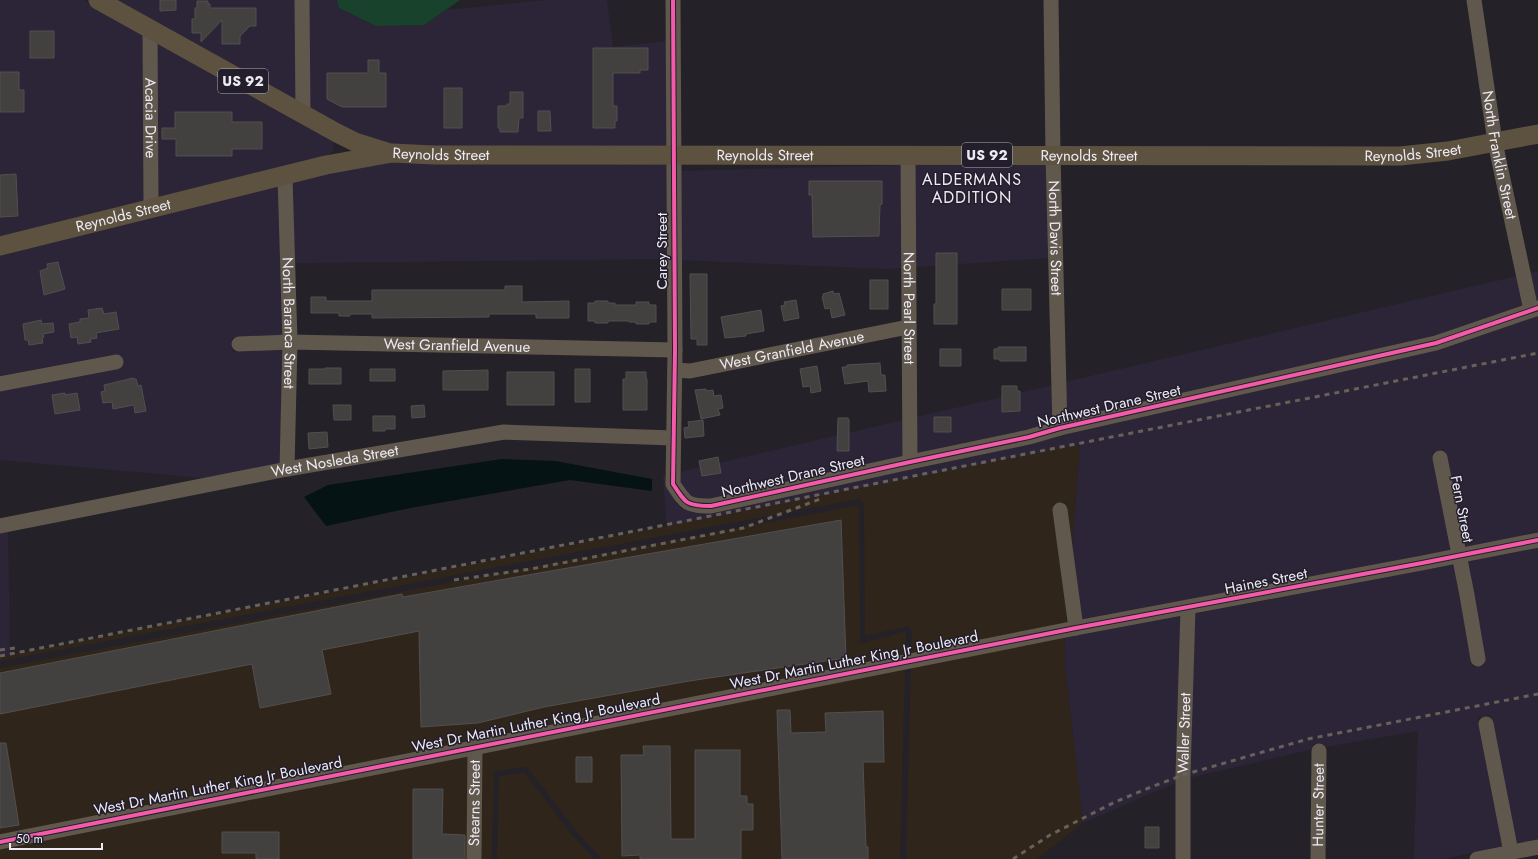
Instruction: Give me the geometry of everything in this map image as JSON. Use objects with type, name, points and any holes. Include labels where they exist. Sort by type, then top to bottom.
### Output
[{"type":"main road","name":"US 92","points":[[98,0],[337,133],[369,147],[392,153]]},
{"type":"main road","points":[[326,165],[337,157],[340,149],[340,142],[337,133]]},
{"type":"main road","name":"Reynolds Street","points":[[0,246],[326,165],[392,153],[1400,156],[1448,151],[1538,134]]},
{"type":"street","points":[[302,0],[303,114]]},
{"type":"street","name":"Carey Street","points":[[673,0],[675,350],[673,484],[683,500]]},
{"type":"street","name":"North Davis Street","points":[[1051,0],[1053,155],[1060,428]]},
{"type":"street","name":"North Franklin Street","points":[[1474,0],[1495,142],[1534,309]]},
{"type":"street","name":"Acacia Drive","points":[[150,29],[150,208]]},
{"type":"street","name":"North Pearl Street","points":[[908,155],[910,462]]},
{"type":"street","name":"North Baranca Street","points":[[285,176],[290,342],[287,469]]},
{"type":"street","name":"Northwest Drane Street","points":[[683,500],[692,506],[711,506],[1029,437],[1060,428],[1436,343],[1534,309]]},
{"type":"street","name":"West Granfield Avenue","points":[[675,370],[690,371],[908,327]]},
{"type":"street","name":"West Granfield Avenue","points":[[239,344],[290,342],[675,350]]},
{"type":"street","points":[[0,384],[116,362]]},
{"type":"street","name":"West Nosleda Street","points":[[0,526],[287,469],[504,432],[673,438]]},
{"type":"street","name":"Fern Street","points":[[1440,458],[1478,659]]},
{"type":"street","points":[[1060,510],[1076,628]]},
{"type":"street","points":[[1459,556],[1538,540]]},
{"type":"street","name":"Haines Street","points":[[1076,628],[1459,556]]},
{"type":"street","name":"Waller Street","points":[[1183,859],[1183,775],[1188,608]]},
{"type":"street","name":"West Dr Martin Luther King Jr Boulevard","points":[[0,842],[1076,628]]},
{"type":"street","points":[[1486,724],[1511,852]]},
{"type":"street","name":"Stearns Street","points":[[474,747],[474,859]]},
{"type":"street","name":"Hunter Street","points":[[1318,859],[1319,751]]},
{"type":"street","points":[[1477,859],[1538,847]]},
{"type":"shaded area","points":[[0,0],[84,0],[143,33],[144,202],[0,238]]},
{"type":"shaded area","points":[[112,0],[296,0],[297,103]]},
{"type":"shaded area","points":[[308,0],[337,0],[339,8],[376,26],[424,25],[446,10],[547,0],[607,0],[613,47],[667,41],[667,147],[392,146],[342,128],[341,124],[337,125],[309,110]]},
{"type":"shaded area","points":[[156,40],[332,138],[334,148],[332,152],[324,158],[157,199]]},
{"type":"shaded area","points":[[392,161],[667,161],[668,259],[294,263],[291,182],[329,172]]},
{"type":"shaded area","points":[[1047,162],[1049,258],[915,267],[914,165]]},
{"type":"shaded area","points":[[902,165],[902,268],[889,269],[681,260],[680,171]]},
{"type":"shaded area","points":[[279,185],[283,335],[232,338],[233,352],[283,349],[281,463],[205,478],[0,460],[0,253]]},
{"type":"shaded area","points":[[1538,271],[1538,301],[1535,301],[1529,273]]},
{"type":"shaded area","points":[[1517,276],[1523,305],[1435,336],[1066,420],[1065,382]]},
{"type":"shaded area","points":[[1538,315],[1538,532],[1464,548],[1444,449],[1432,453],[1452,551],[1081,620],[1072,549],[1080,445],[667,527],[663,476],[667,475],[676,500],[675,502],[682,509],[683,508],[692,513],[712,513],[1066,435]]},
{"type":"shaded area","points":[[1053,385],[1054,423],[916,453],[916,417]]},
{"type":"shaded area","points":[[903,420],[904,456],[710,499],[694,499],[687,494],[680,482],[680,472]]},
{"type":"shaded area","points":[[1080,445],[1072,549],[1066,502],[1053,504],[1067,609],[1066,623],[911,653],[912,631],[908,626],[865,636],[864,505],[862,501],[858,499],[0,661],[0,657]]},
{"type":"shaded area","points":[[502,459],[555,461],[652,479],[652,491],[570,480],[410,508],[326,526],[304,497],[328,485]]},
{"type":"shaded area","points":[[859,505],[860,644],[906,631],[900,859],[602,859],[576,831],[527,767],[494,771],[492,859],[0,859],[0,668]]},
{"type":"shaded area","points":[[8,531],[10,656],[0,657],[0,533]]},
{"type":"shaded area","points":[[1538,547],[1538,840],[1516,844],[1490,715],[1478,718],[1504,846],[1444,859],[1414,859],[1418,731],[1325,747],[1325,744],[1313,744],[1313,749],[1189,778],[1194,614],[1454,564],[1473,667],[1485,665],[1467,562]]},
{"type":"shaded area","points":[[1181,616],[1177,782],[1083,823],[1064,658],[1065,637]]},
{"type":"shaded area","points":[[1065,637],[1064,658],[1083,823],[1037,859],[906,859],[911,668]]},
{"type":"shaded area","points":[[525,773],[572,835],[594,859],[497,859],[499,776]]},
{"type":"green space","points":[[337,0],[460,0],[424,25],[376,26],[339,8]]},
{"type":"building","points":[[160,0],[176,0],[176,10],[160,11]]},
{"type":"building","points":[[197,1],[208,1],[210,8],[256,8],[256,26],[250,26],[240,36],[240,44],[222,44],[222,20],[201,42],[201,33],[192,33],[192,19],[195,19],[195,8],[197,8]]},
{"type":"building","points":[[30,31],[54,31],[54,58],[30,58]]},
{"type":"building","points":[[593,48],[648,48],[648,70],[640,70],[640,73],[613,73],[613,106],[617,106],[617,121],[615,121],[615,128],[593,128]]},
{"type":"building","points":[[368,60],[379,60],[379,73],[386,73],[386,107],[342,107],[327,99],[327,73],[368,73]]},
{"type":"building","points":[[0,72],[19,72],[19,90],[24,90],[24,112],[0,112]]},
{"type":"building","points":[[444,88],[462,88],[462,128],[444,128]]},
{"type":"building","points":[[510,92],[523,92],[523,118],[519,118],[518,132],[500,132],[500,128],[498,128],[498,106],[507,106],[507,104],[510,104]]},
{"type":"building","points":[[538,111],[550,111],[551,131],[538,131]]},
{"type":"building","points":[[175,112],[232,112],[232,122],[262,122],[262,149],[232,149],[232,156],[176,156],[176,139],[162,139],[162,128],[175,128]]},
{"type":"building","points":[[16,174],[18,216],[0,217],[0,175]]},
{"type":"building","points":[[809,181],[882,181],[882,204],[880,205],[879,236],[813,237],[812,195],[809,195]]},
{"type":"building","points":[[936,253],[957,253],[957,324],[934,324],[934,304],[936,304]]},
{"type":"building","points":[[58,262],[65,289],[44,295],[40,271],[48,268],[47,264]]},
{"type":"building","points":[[690,274],[707,274],[707,345],[697,345],[697,339],[691,339]]},
{"type":"building","points":[[870,280],[888,280],[888,309],[870,309]]},
{"type":"building","points":[[505,286],[522,286],[522,302],[569,301],[569,318],[536,318],[536,314],[489,314],[489,317],[372,318],[372,314],[350,314],[350,316],[339,316],[339,313],[311,313],[311,297],[326,297],[326,301],[372,301],[372,290],[505,290]]},
{"type":"building","points":[[1002,289],[1031,289],[1031,310],[1002,310]]},
{"type":"building","points":[[833,291],[834,294],[839,293],[845,315],[832,318],[830,308],[825,309],[822,297],[823,294]]},
{"type":"building","points":[[796,300],[799,318],[784,321],[781,306],[785,305],[784,302]]},
{"type":"building","points":[[595,301],[608,301],[608,303],[615,303],[615,305],[636,305],[636,302],[649,302],[649,305],[656,305],[656,322],[649,322],[649,324],[636,324],[636,322],[629,321],[608,321],[608,323],[595,323],[595,321],[588,321],[588,303],[595,303]]},
{"type":"building","points":[[102,308],[104,314],[116,312],[119,329],[96,333],[97,338],[90,339],[91,342],[78,344],[77,337],[71,338],[69,324],[80,322],[80,319],[89,318],[88,310]]},
{"type":"building","points":[[761,310],[764,331],[746,334],[746,336],[725,338],[721,317]]},
{"type":"building","points":[[41,320],[42,324],[53,323],[54,332],[43,334],[43,343],[29,345],[28,340],[25,340],[23,324]]},
{"type":"building","points":[[998,347],[1026,347],[1026,361],[1000,361],[999,359],[994,359],[994,349],[998,349]]},
{"type":"building","points":[[940,349],[961,349],[961,366],[940,366]]},
{"type":"building","points":[[880,363],[881,375],[885,375],[886,391],[869,392],[868,381],[845,384],[842,367],[847,367],[847,365]]},
{"type":"building","points":[[817,366],[821,391],[811,393],[810,386],[803,387],[800,369]]},
{"type":"building","points":[[341,368],[341,384],[309,384],[309,369]]},
{"type":"building","points":[[370,369],[395,369],[395,381],[370,381]]},
{"type":"building","points":[[575,369],[590,369],[590,402],[575,402]]},
{"type":"building","points":[[488,370],[488,390],[443,390],[443,371]]},
{"type":"building","points":[[507,372],[554,372],[554,405],[507,405]]},
{"type":"building","points":[[626,372],[646,372],[647,410],[623,410],[623,379],[626,379]]},
{"type":"building","points":[[133,378],[136,379],[138,386],[141,385],[146,411],[135,413],[134,405],[113,409],[112,402],[103,403],[101,392],[105,391],[104,385]]},
{"type":"building","points":[[1002,386],[1017,386],[1017,391],[1020,391],[1020,411],[1002,412]]},
{"type":"building","points":[[706,389],[706,391],[713,390],[714,396],[721,395],[723,408],[718,409],[720,415],[701,419],[695,390]]},
{"type":"building","points":[[65,393],[65,395],[77,393],[80,410],[55,414],[52,395]]},
{"type":"building","points":[[333,405],[351,405],[351,420],[334,420]]},
{"type":"building","points":[[424,405],[425,417],[412,418],[411,406]]},
{"type":"building","points":[[373,416],[395,416],[395,429],[373,431]]},
{"type":"building","points":[[934,417],[951,417],[951,432],[934,432]]},
{"type":"building","points":[[838,418],[848,418],[849,420],[849,451],[837,451]]},
{"type":"building","points":[[703,420],[704,436],[685,438],[684,428],[689,427],[688,422]]},
{"type":"building","points":[[327,432],[328,447],[309,449],[308,433]]},
{"type":"building","points":[[718,457],[721,473],[702,476],[699,461]]},
{"type":"building","points":[[841,520],[846,658],[689,681],[544,707],[478,723],[421,727],[419,631],[322,650],[331,694],[260,708],[252,664],[0,714],[0,673],[402,594],[403,597]]},
{"type":"building","points":[[777,710],[790,710],[791,733],[826,732],[825,713],[883,711],[884,762],[863,762],[866,847],[868,847],[868,859],[782,859]]},
{"type":"building","points":[[0,743],[6,743],[19,825],[0,828]]},
{"type":"building","points":[[643,746],[670,746],[671,839],[695,839],[695,750],[740,750],[740,796],[747,796],[747,804],[753,804],[753,830],[741,830],[741,859],[640,859],[640,855],[622,856],[621,755],[644,755]]},
{"type":"building","points":[[576,757],[592,757],[592,782],[576,782]]},
{"type":"building","points":[[413,789],[443,789],[442,834],[465,835],[465,859],[413,859]]},
{"type":"building","points":[[1145,827],[1159,827],[1159,848],[1145,848]]},
{"type":"building","points":[[222,832],[279,832],[279,859],[256,859],[256,853],[222,853]]},
{"type":"railway","points":[[0,656],[1538,353]]},
{"type":"railway","points":[[454,580],[531,569],[743,528],[823,498]]},
{"type":"railway","points":[[0,650],[15,648]]},
{"type":"railway","points":[[1013,859],[1050,835],[1115,802],[1183,775],[1308,739],[1538,694]]},
{"type":"cycle path","points":[[673,0],[675,350],[673,484],[684,500],[692,504],[711,506],[1029,437],[1060,428],[1436,343],[1538,308]]},
{"type":"cycle path","points":[[0,842],[1076,628],[1538,540]]},
{"type":"district","name":"ALDERMANS ADDITION","points":[[972,188]]}]
